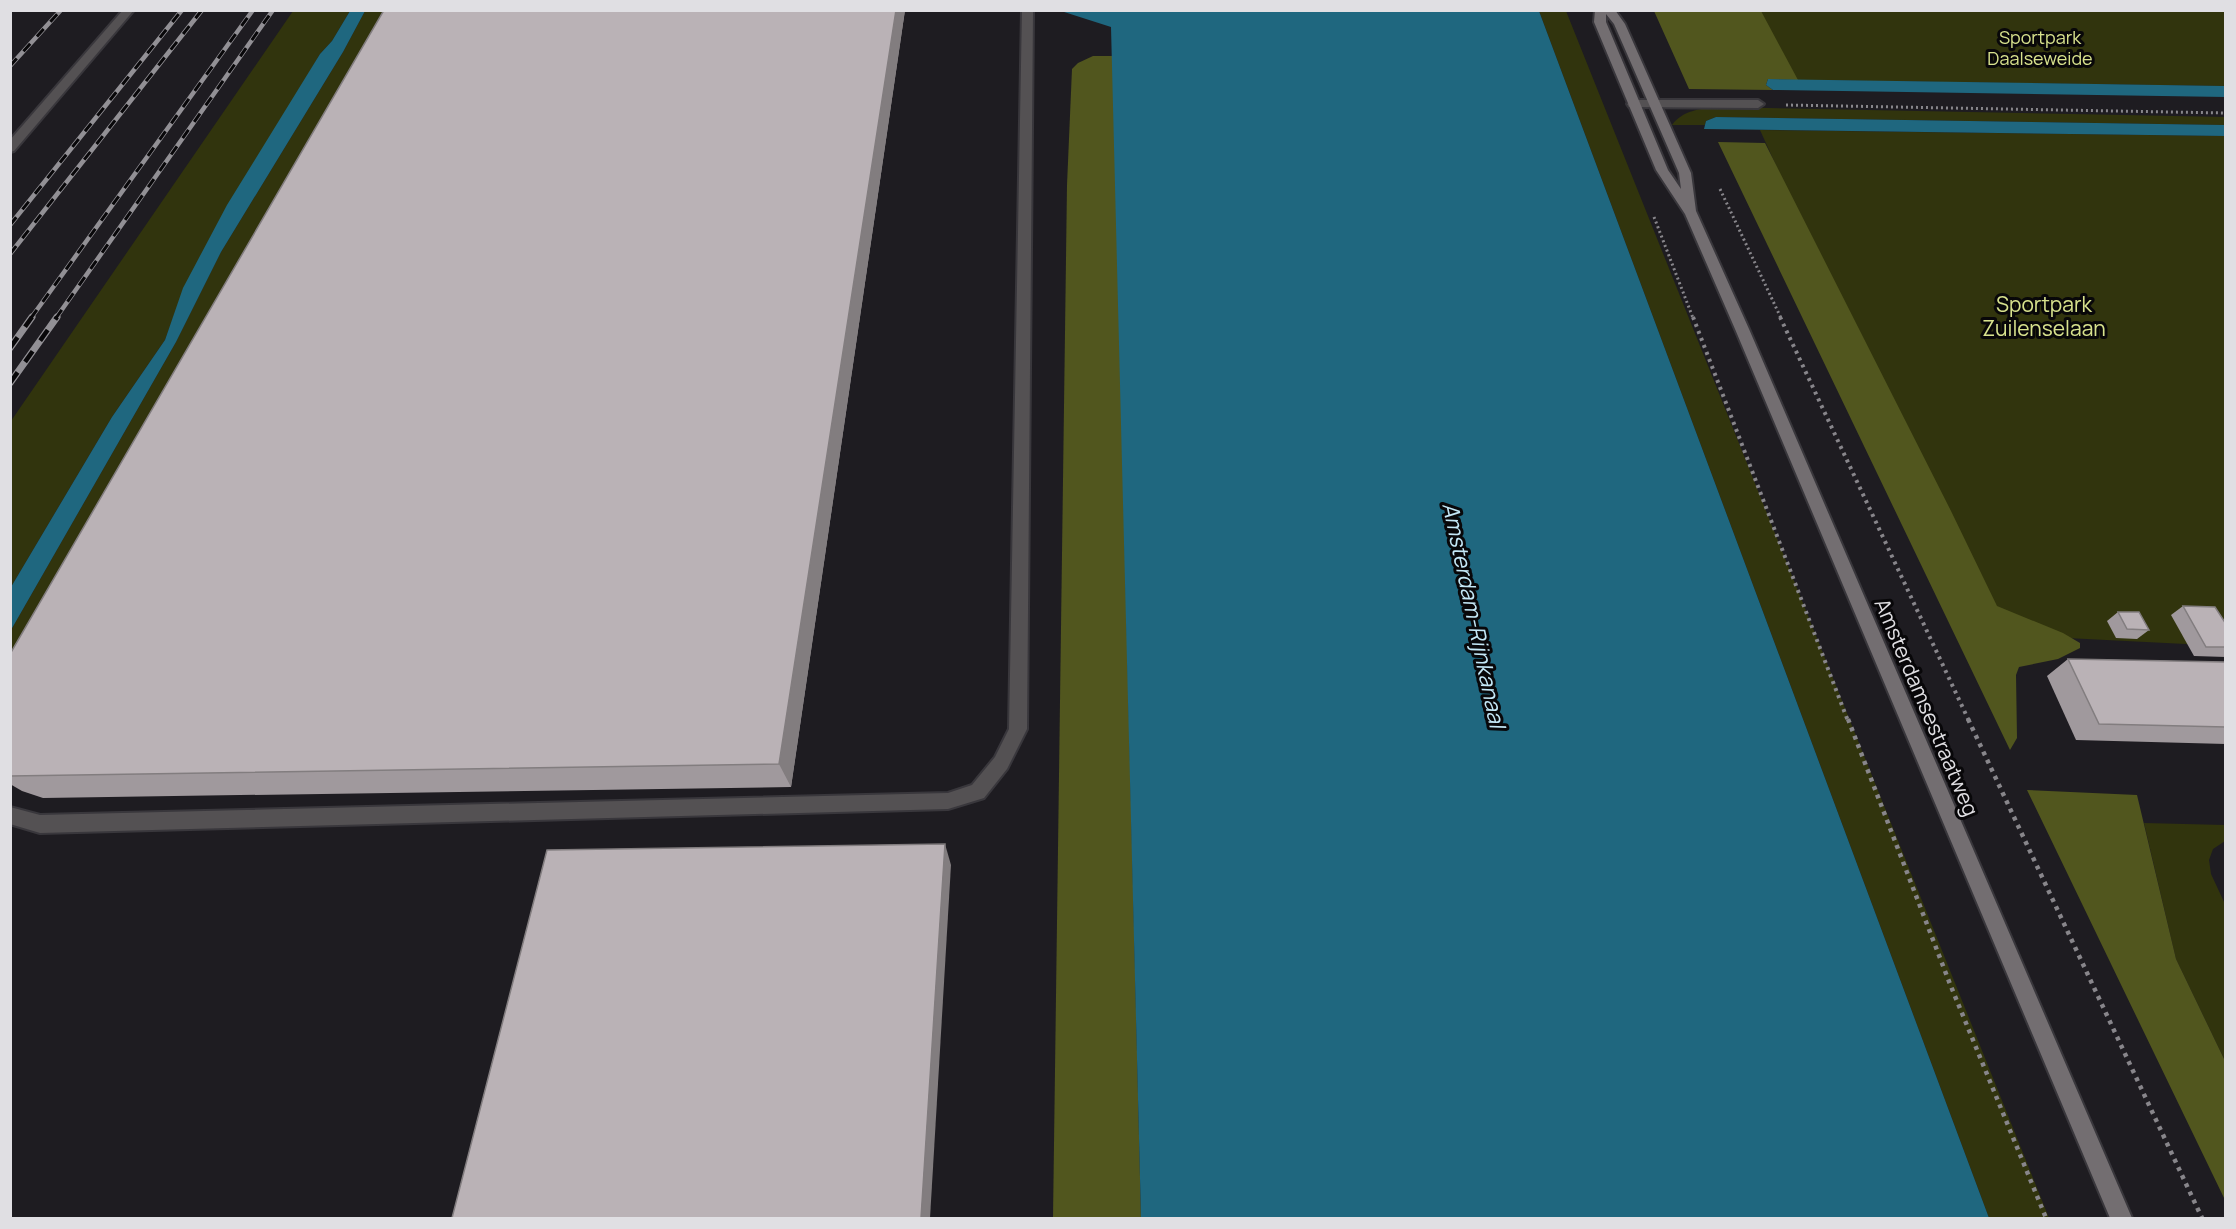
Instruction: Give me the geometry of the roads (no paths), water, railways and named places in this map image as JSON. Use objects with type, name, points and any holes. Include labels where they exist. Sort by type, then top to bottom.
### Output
[{"type":"main road","name":"Amsterdamsestraatweg","points":[[1601,10],[1600,22],[1633,104],[1662,170],[1691,214],[2121,1218]]},
{"type":"main road","name":"Amsterdamsestraatweg","points":[[1609,10],[1619,24],[1685,173],[1691,214]]},
{"type":"street","points":[[10,148],[129,10]]},
{"type":"street","points":[[10,815],[40,824],[948,801],[978,792],[1001,763],[1018,729],[1028,10]]},
{"type":"street","points":[[1633,104],[1758,104]]},
{"type":"water","points":[[350,11],[365,11],[343,52],[221,252],[176,342],[11,630],[11,587],[112,417],[165,340],[183,288],[227,205],[320,54],[332,41]]},
{"type":"water","name":"Amsterdam-Rijnkanaal","points":[[1061,11],[1539,11],[1989,1218],[1141,1218],[1111,27]]},
{"type":"water","points":[[1768,79],[2225,86],[2226,97],[1773,90],[1766,85]]},
{"type":"water","points":[[1716,117],[2225,125],[2226,136],[1704,129],[1706,121]]},
{"type":"railway","points":[[10,66],[61,10]]},
{"type":"railway","points":[[10,225],[182,10]]},
{"type":"railway","points":[[10,254],[202,10]]},
{"type":"railway","points":[[31,318],[253,10]]},
{"type":"railway","points":[[56,318],[273,10]]},
{"type":"railway","points":[[10,348],[32,317]]},
{"type":"railway","points":[[10,383],[57,317]]},
{"type":"park label","name":"Sportpark Daalseweide","points":[[2040,47]]},
{"type":"park label","name":"Sportpark Zuilenselaan","points":[[2044,316]]}]
